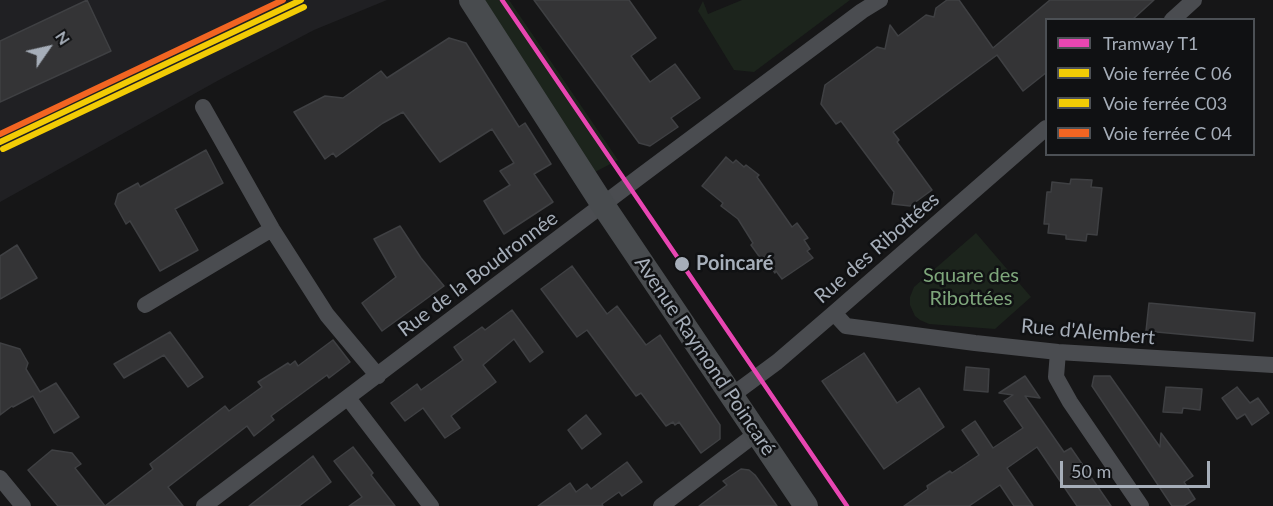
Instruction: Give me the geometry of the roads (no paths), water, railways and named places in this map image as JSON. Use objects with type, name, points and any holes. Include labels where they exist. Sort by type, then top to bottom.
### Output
[{"type":"main road","name":"Avenue Raymond Poincaré","points":[[471,0],[603,205],[806,506]]},
{"type":"street","points":[[603,205],[880,0]]},
{"type":"street","points":[[1174,18],[1194,0]]},
{"type":"street","points":[[203,107],[272,229],[327,315],[378,376]]},
{"type":"street","name":"Rue des Ribottées","points":[[731,396],[777,362],[1045,130]]},
{"type":"street","name":"Rue de la Boudronnée","points":[[204,506],[603,205]]},
{"type":"street","points":[[145,305],[272,229]]},
{"type":"street","name":"Rue d'Alembert","points":[[834,313],[846,326],[1058,352],[1273,364]]},
{"type":"street","points":[[1058,352],[1056,377],[1070,402],[1141,506]]},
{"type":"street","points":[[348,398],[431,506]]},
{"type":"street","points":[[661,506],[757,433]]},
{"type":"street","points":[[0,478],[23,506]]},
{"type":"tram line","name":"T1","points":[[502,0],[847,506]]},
{"type":"rail line","name":"C03","points":[[3,149],[304,7]]},
{"type":"place","name":"Poincaré","points":[[682,264]]},
{"type":"park label","name":"Square des Ribottées","points":[[971,288]]}]
